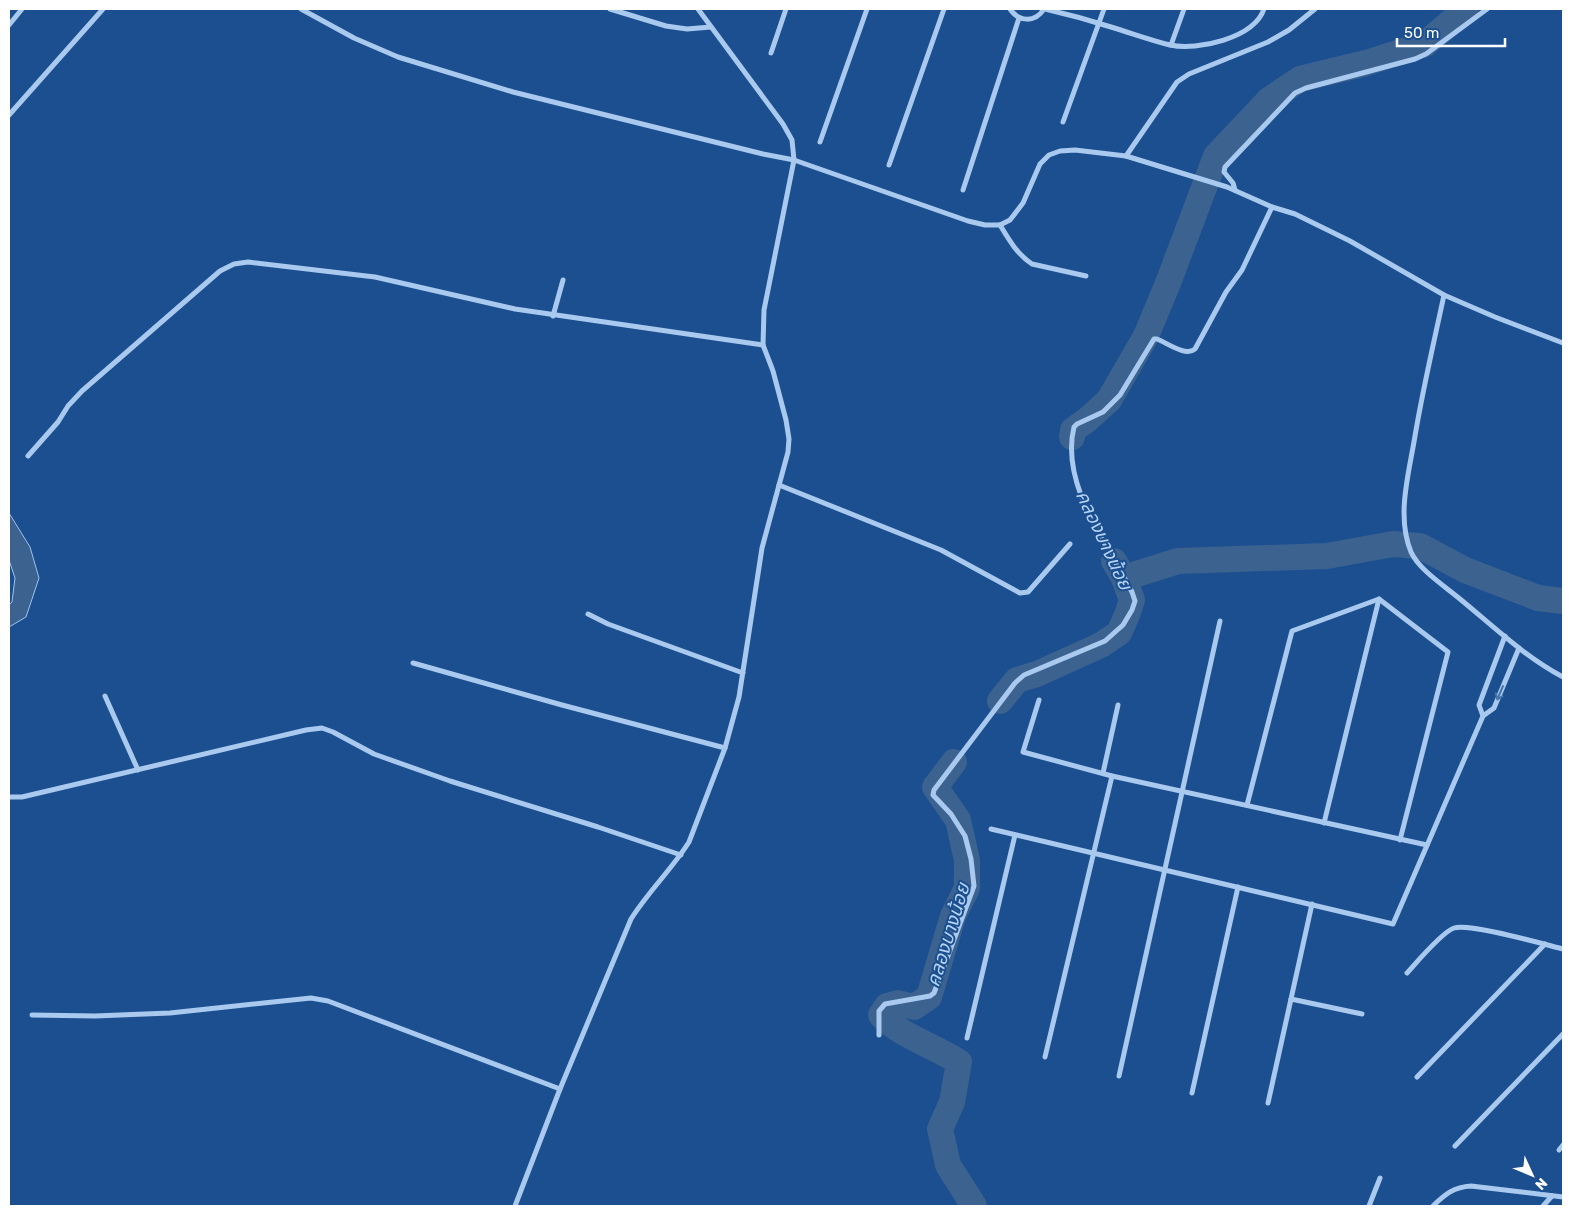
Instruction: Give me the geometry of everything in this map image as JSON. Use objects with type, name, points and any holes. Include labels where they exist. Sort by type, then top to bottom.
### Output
[{"type":"street","points":[[9,25],[22,9]]},
{"type":"street","points":[[9,115],[103,9]]},
{"type":"street","points":[[301,9],[354,38],[398,57],[495,87],[763,154],[794,160],[968,221],[985,225],[1000,225],[1010,220],[1017,213],[1040,164],[1049,155],[1060,151],[1075,150],[1126,156],[1228,187],[1295,214],[1444,294],[1495,317],[1563,343]]},
{"type":"street","points":[[610,9],[666,26],[687,29],[712,27]]},
{"type":"street","points":[[515,1206],[560,1088],[631,919],[681,855],[693,832],[725,748],[739,697],[762,548],[788,452],[789,439],[786,420],[773,371],[763,345],[764,310],[794,160],[792,140],[783,124],[698,9]]},
{"type":"street","points":[[771,53],[786,9]]},
{"type":"street","points":[[820,142],[866,9]]},
{"type":"street","points":[[888,165],[944,9]]},
{"type":"street","points":[[1010,9],[1019,18],[1030,19],[1036,17],[1044,9],[1099,23],[1171,45],[1193,46],[1238,35],[1256,23],[1264,9]]},
{"type":"street","points":[[1063,122],[1104,9]]},
{"type":"street","points":[[1171,45],[1184,9]]},
{"type":"street","points":[[1126,156],[1178,82],[1188,74],[1268,42],[1288,30],[1315,9]]},
{"type":"street","points":[[1235,190],[1233,183],[1224,172],[1225,167],[1290,96],[1300,90],[1414,59],[1426,54],[1487,9]]},
{"type":"street","points":[[963,190],[1019,18]]},
{"type":"street","points":[[879,1035],[879,1011],[884,1004],[930,996],[934,993],[974,886],[971,859],[965,836],[959,825],[934,795],[934,790],[1015,683],[1024,674],[1105,641],[1123,625],[1135,602],[1132,592],[1084,505],[1078,488],[1072,459],[1074,427],[1103,412],[1120,395],[1154,339],[1186,352],[1192,352],[1195,349],[1226,292],[1242,270],[1272,206]]},
{"type":"street","points":[[1000,225],[1015,249],[1024,259],[1032,264],[1086,276]]},
{"type":"street","points":[[28,456],[82,391],[220,271],[234,264],[248,262],[375,277],[515,310],[763,345]]},
{"type":"street","points":[[554,316],[563,280]]},
{"type":"street","points":[[1444,294],[1423,387],[1405,492],[1404,521],[1412,553],[1433,576],[1519,648],[1563,677]]},
{"type":"street","points":[[779,485],[941,550],[1024,594],[1028,592],[1070,544]]},
{"type":"street","points":[[1246,806],[1292,631],[1379,599]]},
{"type":"street","points":[[1324,822],[1379,599]]},
{"type":"street","points":[[1379,599],[1448,652],[1400,840]]},
{"type":"street","points":[[588,614],[608,624],[743,673]]},
{"type":"street","points":[[1119,1076],[1220,621]]},
{"type":"street","points":[[1483,716],[1479,705],[1506,636]]},
{"type":"street","points":[[991,829],[1393,924],[1483,716],[1494,708],[1519,648]]},
{"type":"street","points":[[414,663],[725,748]]},
{"type":"street","points":[[105,696],[138,770]]},
{"type":"street","points":[[1039,700],[1023,752],[1112,776],[1427,846]]},
{"type":"street","points":[[1103,773],[1118,705]]},
{"type":"street","points":[[9,797],[22,796],[306,730],[322,728],[374,754],[681,855]]},
{"type":"street","points":[[1045,1057],[1112,776]]},
{"type":"street","points":[[967,1038],[1015,835]]},
{"type":"street","points":[[1192,1093],[1238,887]]},
{"type":"street","points":[[1268,1103],[1312,904]]},
{"type":"street","points":[[1406,973],[1445,934],[1455,928],[1488,931],[1563,949]]},
{"type":"street","points":[[1417,1077],[1545,944]]},
{"type":"street","points":[[32,1015],[95,1016],[170,1013],[310,998],[328,1001],[560,1088]]},
{"type":"street","points":[[1291,999],[1362,1014]]},
{"type":"street","points":[[1454,1146],[1563,1034]]},
{"type":"street","points":[[1559,1150],[1563,1145]]},
{"type":"street","points":[[1369,1206],[1380,1178]]},
{"type":"street","points":[[1433,1206],[1452,1190],[1471,1186],[1563,1197]]},
{"type":"street","points":[[1543,1206],[1552,1196]]},
{"type":"water","points":[[9,513],[30,547],[39,578],[26,617],[9,627],[9,605],[12,602],[15,578],[9,560]]},
{"type":"waterway","name":"คลองบางน้อย","points":[[1072,437],[1073,430],[1109,400],[1146,336],[1216,156],[1269,100],[1300,79],[1366,63],[1425,44],[1466,9]]},
{"type":"waterway","points":[[1124,578],[1178,561],[1327,556],[1393,544],[1420,546],[1465,570],[1538,598],[1563,601]]},
{"type":"waterway","name":"คลองบางน้อย","points":[[1000,701],[1017,680],[1037,674],[1101,645],[1119,633],[1132,600],[1124,578],[1114,561]]},
{"type":"waterway","name":"คลองบางน้อย","points":[[954,762],[935,787],[958,820],[967,860],[967,888],[953,916],[929,997],[914,1007],[898,1003],[887,1006],[881,1015],[898,1029],[959,1062],[952,1102],[940,1129],[948,1165],[974,1206]]}]
